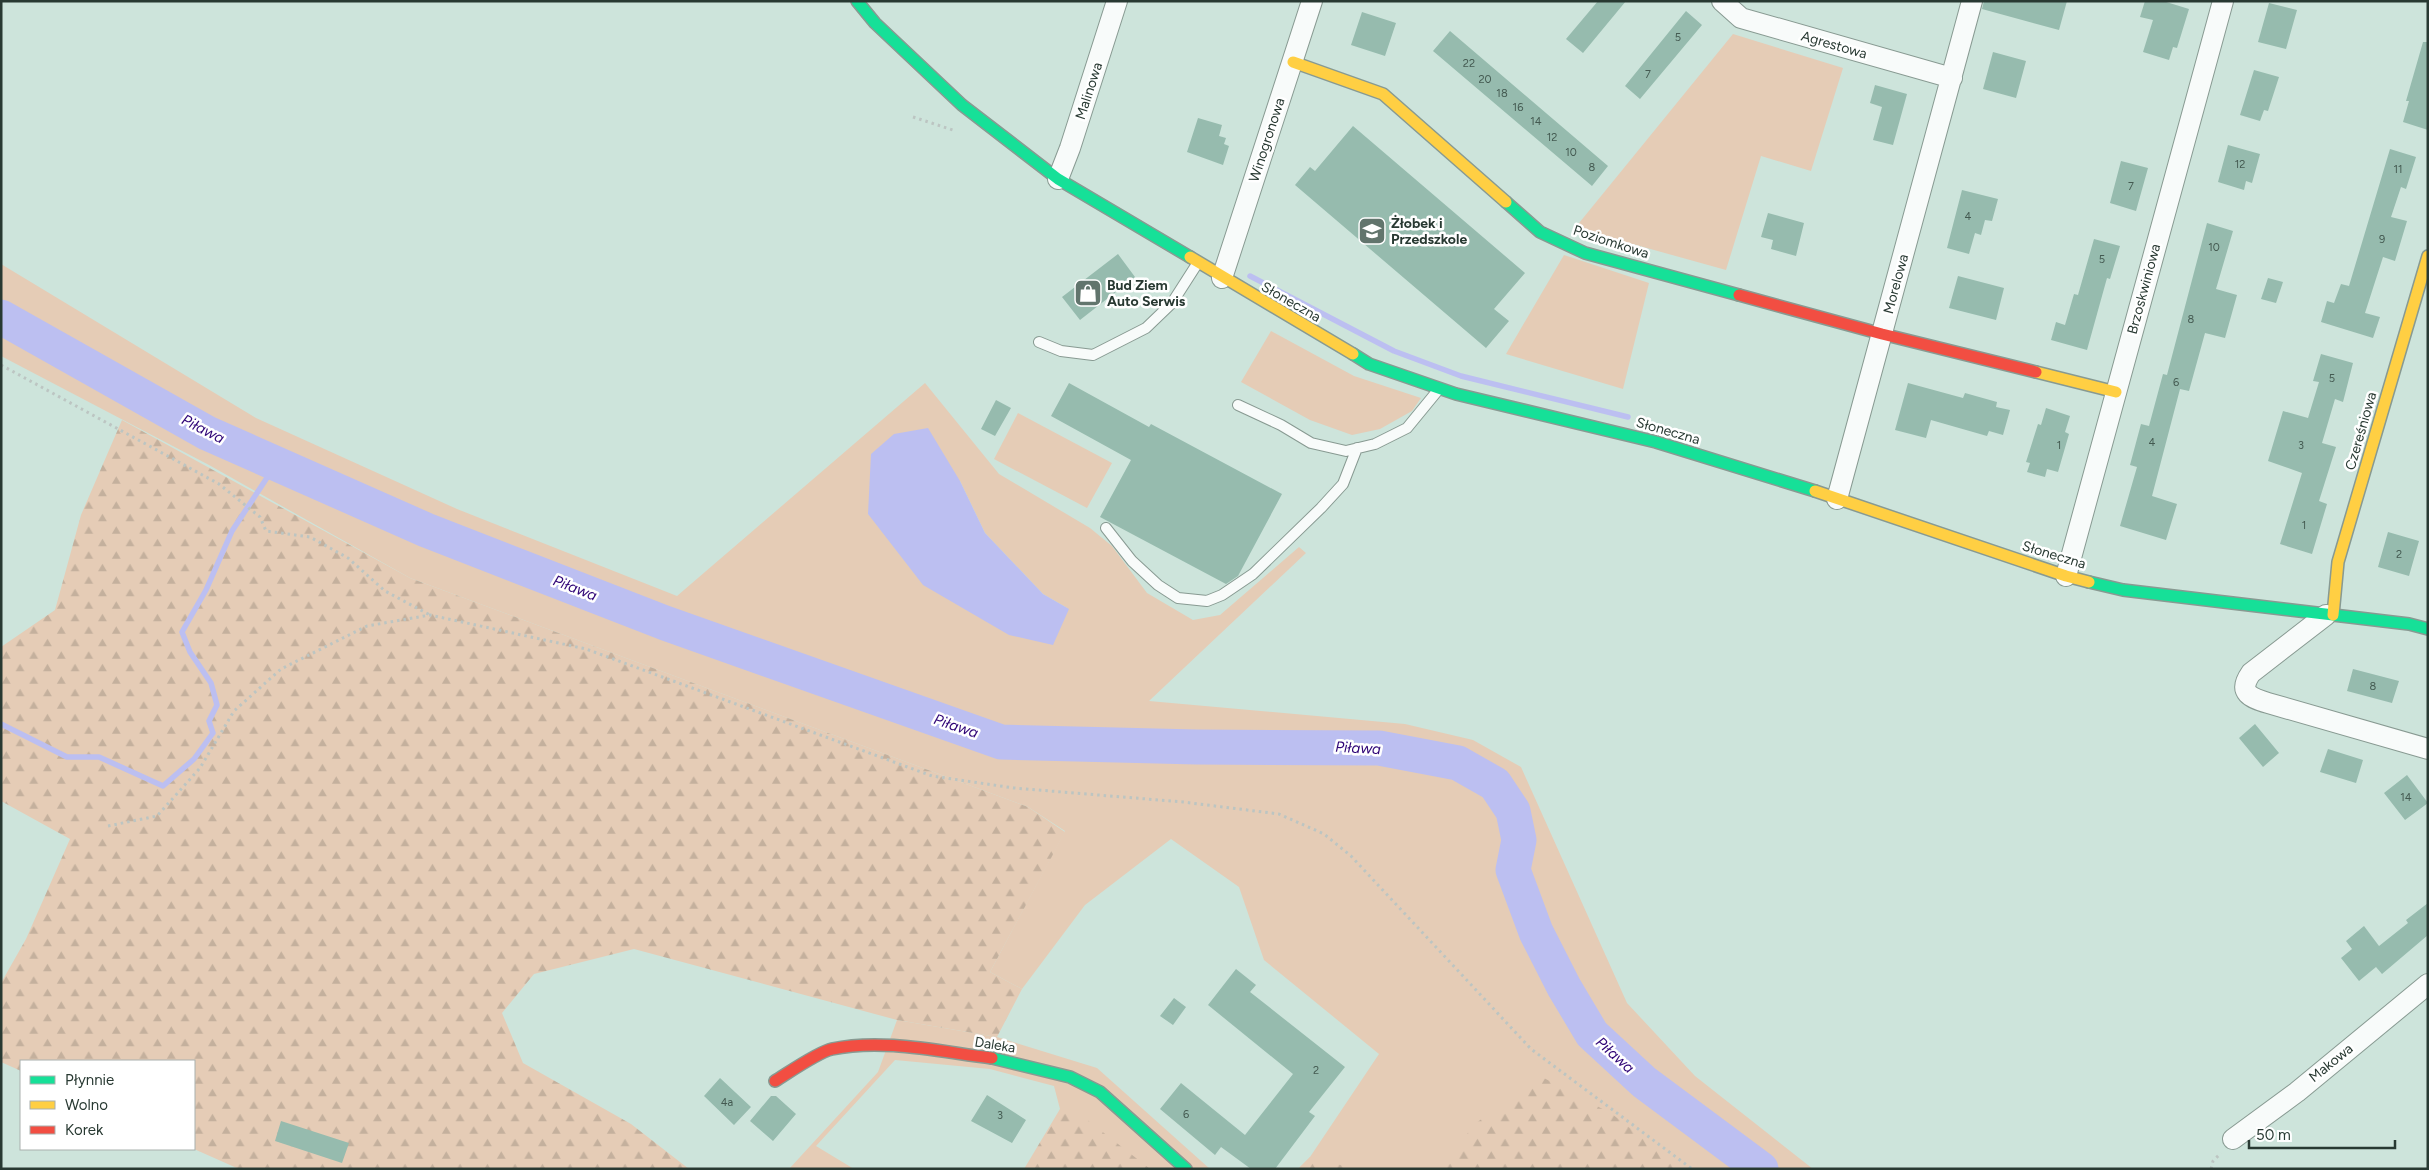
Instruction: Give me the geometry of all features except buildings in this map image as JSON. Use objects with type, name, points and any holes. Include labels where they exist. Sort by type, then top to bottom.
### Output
[{"type":"street","name":"Malinowa","points":[[1058,179],[1118,1]]},
{"type":"street","name":"Winogronowa","points":[[1222,278],[1312,1]]},
{"type":"street","name":"Agrestowa","points":[[1722,1],[1741,18],[1952,78]]},
{"type":"street","name":"Morelowa","points":[[1972,1],[1882,334],[2116,392]]},
{"type":"street","name":"Brzoskwiniowa","points":[[2066,576],[2223,1]]},
{"type":"street","name":"Słoneczna","points":[[859,2],[875,23],[962,105],[1058,179],[1369,364],[1440,389],[1656,442],[1837,499],[2066,576],[2123,590],[2428,628]]},
{"type":"street","name":"Poziomkowa","points":[[1293,62],[1383,94],[1540,232],[1585,253],[1882,334]]},
{"type":"street","name":"Czereśniowa","points":[[2330,615],[2338,562],[2428,256]]},
{"type":"street","points":[[1837,499],[1882,334]]},
{"type":"street","points":[[2330,615],[2251,674],[2245,684],[2246,693],[2250,697],[2268,703],[2428,749]]},
{"type":"street","name":"Makowa","points":[[2233,1139],[2297,1092],[2428,984]]},
{"type":"street","name":"Daleka","points":[[775,1081],[830,1049],[868,1046],[908,1048],[1008,1060],[1070,1077],[1100,1092],[1186,1169]]},
{"type":"lane","points":[[1039,342],[1061,351],[1093,355],[1146,328],[1172,303],[1197,263]]},
{"type":"lane","points":[[1238,405],[1281,425],[1311,443],[1346,451],[1375,444],[1407,428],[1440,389]]},
{"type":"lane","points":[[1106,528],[1132,561],[1158,585],[1178,598],[1207,601],[1222,595],[1253,574],[1321,508],[1343,484],[1357,448]]},
{"type":"path","points":[[1,365],[219,484],[260,517],[266,531],[310,537],[348,558],[385,591],[430,615],[586,649],[932,776],[1014,788],[1183,802],[1279,814],[1324,834],[1351,856],[1531,1049],[1692,1169]]},
{"type":"path","points":[[108,826],[157,816],[200,768],[234,711],[281,670],[367,626],[430,615]]},
{"type":"green space","points":[[1733,34],[1843,68],[1811,171],[1761,156],[1726,270],[1575,228]]},
{"type":"green space","points":[[1564,255],[1649,283],[1623,389],[1506,354]]},
{"type":"green space","points":[[1,264],[256,418],[457,509],[677,596],[925,383],[999,474],[1090,528],[1112,546],[1147,593],[1193,620],[1220,615],[1299,547],[1306,553],[1149,701],[1405,724],[1473,740],[1521,767],[1627,1003],[1695,1076],[1813,1169],[1298,1169],[1310,1157],[1379,1054],[1264,960],[1239,887],[1171,839],[1085,905],[1022,989],[990,972],[1065,831],[1028,807],[410,578],[209,465],[1,356]],"holes":[[[960,481],[985,533],[1043,594],[1069,609],[868,514]]]},
{"type":"green space","points":[[1271,331],[1354,376],[1421,398],[1412,411],[1380,429],[1352,435],[1310,420],[1241,382]]},
{"type":"green space","points":[[1018,413],[1112,463],[1087,508],[994,459]]},
{"type":"green space","points":[[122,420],[410,578],[1028,807],[1065,832],[990,972],[1022,989],[997,1037],[897,1020],[634,949],[534,974],[502,1013],[523,1063],[631,1124],[689,1169],[239,1169],[195,1149],[195,1060],[20,1060],[20,1071],[1,1062],[1,983],[26,939],[70,839],[1,801],[1,647],[55,610],[81,515]]},
{"type":"green space","points":[[897,1020],[997,1037],[1097,1068],[1210,1169],[1047,1169],[1060,1109],[1054,1086],[990,1069],[895,1060],[816,1146],[854,1169],[789,1169],[878,1072]]},
{"type":"green space","points":[[1542,1077],[1612,1114],[1683,1169],[1444,1169],[1473,1125]]},
{"type":"green space","points":[[1060,1109],[1081,1115],[1150,1169],[1024,1169]]},
{"type":"green space","points":[[1310,1157],[1356,1169],[1298,1169]]},
{"type":"water","points":[[928,428],[960,481],[985,533],[1043,594],[1069,609],[1053,645],[1009,635],[923,585],[868,514],[871,454],[894,434]]},
{"type":"waterway","points":[[1250,276],[1394,351],[1461,376],[1628,417]]},
{"type":"waterway","name":"Piława","points":[[1,317],[207,433],[426,530],[665,623],[1001,742],[1196,747],[1379,748],[1458,763],[1495,784],[1513,811],[1519,840],[1513,870],[1536,932],[1564,987],[1592,1034],[1644,1082],[1761,1169]]},
{"type":"waterway","points":[[1,724],[67,757],[99,757],[163,786],[194,759],[213,733],[209,721],[217,705],[211,683],[190,652],[182,632],[206,590],[232,531],[276,464]]},
{"type":"traffic: fast","points":[[857,1],[875,23],[962,105],[1058,179],[1190,257]]},
{"type":"traffic: fast","points":[[1506,202],[1540,232],[1585,253],[1739,295]]},
{"type":"traffic: fast","points":[[1353,354],[1369,364],[1456,394],[1656,442],[1815,491]]},
{"type":"traffic: fast","points":[[2089,582],[2123,590],[2409,624],[2428,629]]},
{"type":"traffic: fast","points":[[992,1058],[1070,1077],[1100,1092],[1186,1169]]},
{"type":"traffic: slow","points":[[1293,62],[1383,94],[1506,202]]},
{"type":"traffic: slow","points":[[2333,615],[2338,562],[2428,256]]},
{"type":"traffic: slow","points":[[1190,257],[1353,354]]},
{"type":"traffic: slow","points":[[2036,372],[2116,392]]},
{"type":"traffic: slow","points":[[1815,491],[2066,576],[2089,582]]},
{"type":"traffic: jam","points":[[1739,295],[1882,334],[2036,372]]},
{"type":"traffic: jam","points":[[775,1081],[811,1058],[826,1051],[851,1046],[892,1045],[992,1058]]},
{"type":"place","name":"Żłobek i Przedszkole","points":[[1372,231]]},
{"type":"place","name":"Bud Ziem Auto Serwis","points":[[1088,293]]}]
